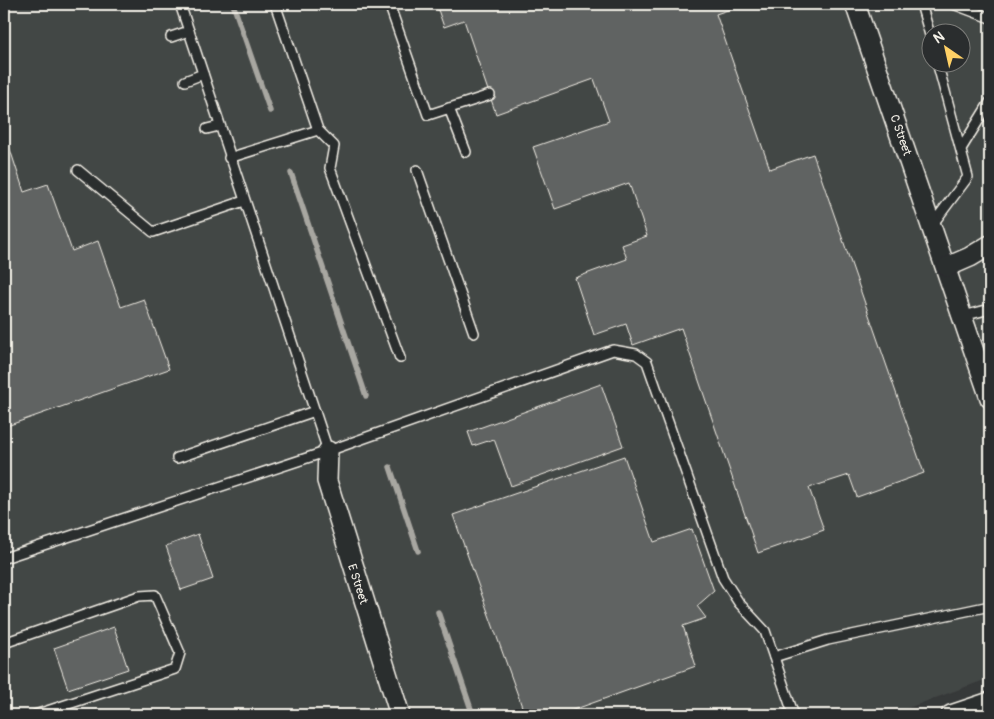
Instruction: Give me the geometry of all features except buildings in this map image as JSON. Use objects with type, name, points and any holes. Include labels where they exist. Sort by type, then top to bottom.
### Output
[{"type":"street","name":"C Street","points":[[855,4],[947,267],[990,398]]},
{"type":"street","points":[[947,267],[970,257],[990,244]]},
{"type":"street","name":"E Street","points":[[328,451],[327,481],[400,715]]},
{"type":"street","points":[[950,715],[990,702]]},
{"type":"lane","points":[[180,4],[229,158],[328,451]]},
{"type":"lane","points":[[275,4],[318,130],[334,146],[330,168],[400,358]]},
{"type":"lane","points":[[389,4],[428,115],[490,95]]},
{"type":"lane","points":[[921,4],[926,22]]},
{"type":"lane","points":[[953,4],[990,18]]},
{"type":"lane","points":[[171,37],[189,32]]},
{"type":"lane","points":[[932,225],[968,177],[940,72]]},
{"type":"lane","points":[[185,81],[203,74]]},
{"type":"lane","points":[[961,148],[990,102]]},
{"type":"lane","points":[[449,108],[466,152]]},
{"type":"lane","points":[[207,130],[219,126]]},
{"type":"lane","points":[[229,158],[318,130]]},
{"type":"lane","points":[[78,170],[154,232],[244,201]]},
{"type":"lane","points":[[416,170],[474,333]]},
{"type":"lane","points":[[963,316],[990,309]]},
{"type":"lane","points":[[4,558],[328,451],[613,350],[636,354],[647,362],[723,578],[738,603],[765,631],[793,713],[786,715]]},
{"type":"lane","points":[[177,458],[315,411]]},
{"type":"lane","points":[[4,643],[139,596],[155,596],[180,653],[175,669],[35,715]]},
{"type":"lane","points":[[774,657],[828,640],[990,606]]},
{"type":"shaded area","points":[[4,4],[990,4],[990,678],[889,715],[4,715]]},
{"type":"waterway","points":[[233,4],[270,111]]},
{"type":"waterway","points":[[291,173],[366,396]]},
{"type":"waterway","points":[[390,467],[418,551]]},
{"type":"waterway","points":[[438,612],[473,715]]}]
